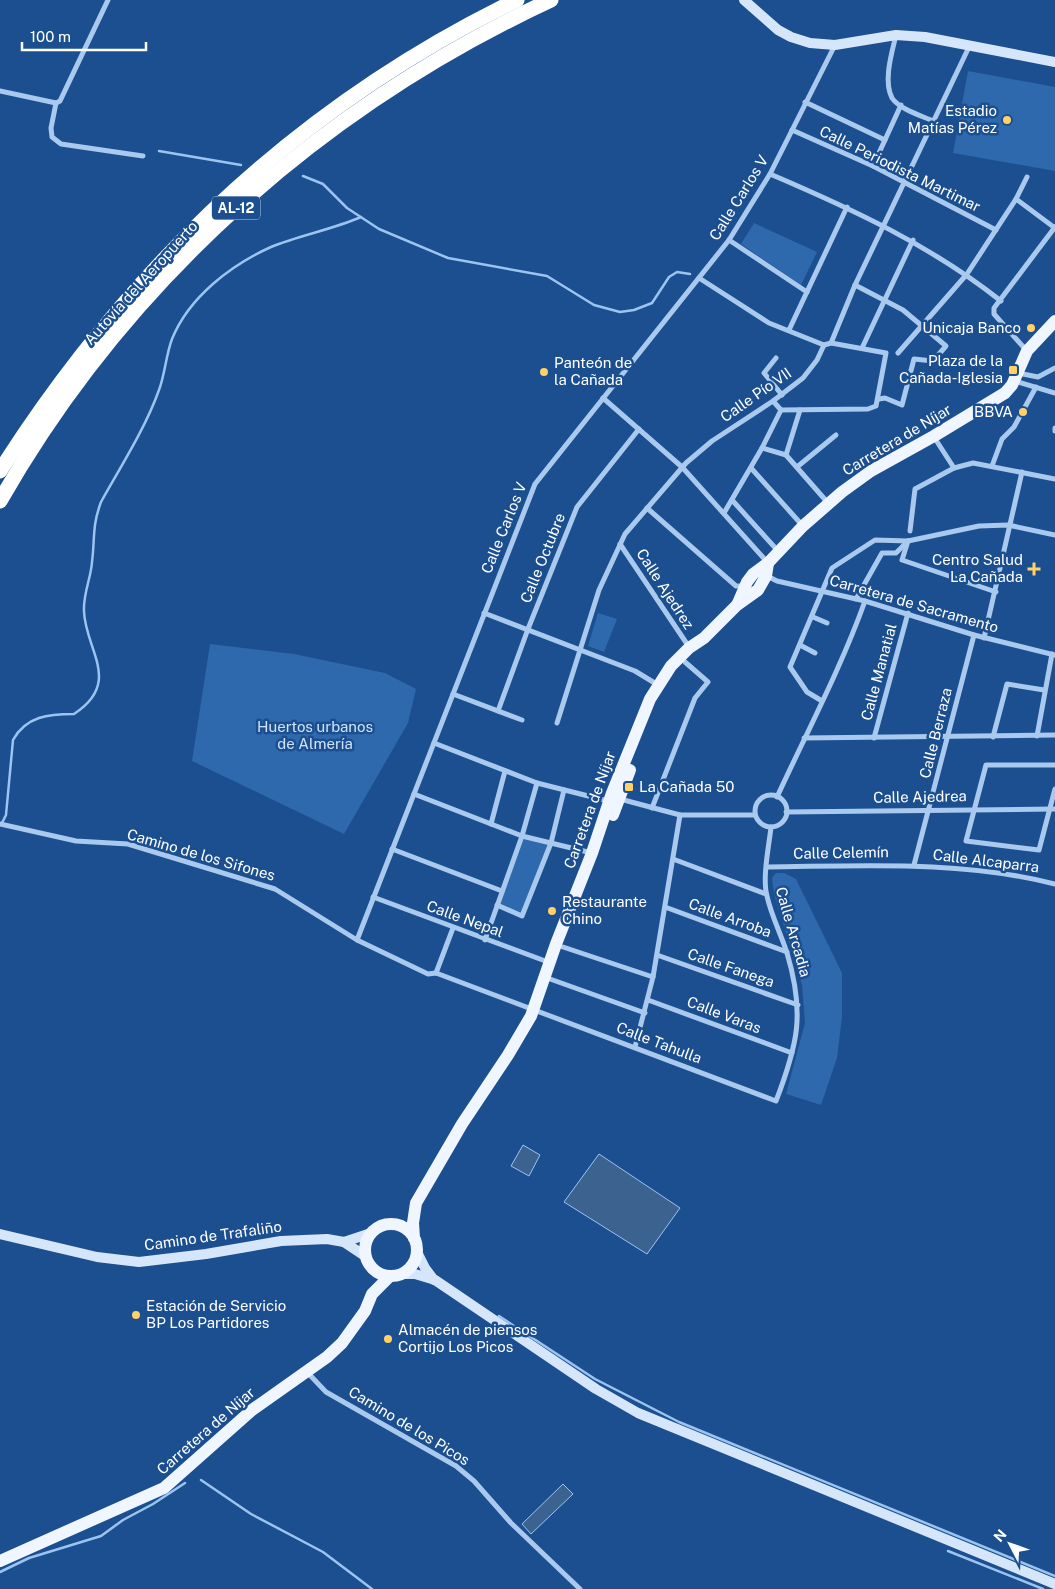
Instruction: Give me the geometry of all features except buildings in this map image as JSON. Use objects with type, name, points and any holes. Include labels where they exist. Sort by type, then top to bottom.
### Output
[{"type":"highway","name":"Autovía del Aeropuerto","points":[[0,471],[75,362],[140,283],[200,220],[292,141],[376,80],[462,29],[518,0]]},
{"type":"highway","name":"Autovía del Aeropuerto","points":[[0,501],[46,428],[116,334],[185,256],[256,190],[335,127],[414,74],[473,39],[551,0]]},
{"type":"main road","points":[[744,0],[763,19],[791,37],[810,42],[835,45],[896,35],[925,37],[969,47],[1055,62]]},
{"type":"main road","name":"Carretera de Níjar","points":[[533,1011],[549,962],[592,854],[655,705],[685,662],[704,638],[737,605],[778,552],[803,526],[828,503],[871,471],[1005,393],[1016,377],[1027,351],[1055,321]]},
{"type":"main road","name":"Carretera de Níjar","points":[[414,1238],[413,1223],[416,1204],[452,1140],[508,1056],[541,1000],[550,980],[643,714],[658,685],[689,648],[704,638]]},
{"type":"main road","name":"Carretera de Níjar","points":[[392,1224],[416,1204]]},
{"type":"main road","points":[[435,1280],[415,1274],[395,1275],[380,1273],[368,1262],[366,1244],[371,1233],[377,1228],[392,1224],[405,1228],[414,1238],[417,1252],[425,1268],[435,1280],[588,1384],[638,1413],[1055,1584]]},
{"type":"main road","name":"Camino de Trafaliño","points":[[0,1234],[97,1257],[140,1262],[206,1254],[281,1241],[327,1240],[344,1242],[371,1233]]},
{"type":"main road","name":"Camino de Trafaliño","points":[[344,1242],[368,1262]]},
{"type":"main road","points":[[395,1275],[412,1265],[417,1252]]},
{"type":"main road","name":"Carretera de Níjar","points":[[368,1262],[372,1294]]},
{"type":"main road","name":"Carretera de Níjar","points":[[0,1560],[164,1488],[246,1414],[306,1372],[342,1343],[365,1311],[372,1294],[395,1275]]},
{"type":"street","points":[[108,0],[64,96],[56,103],[51,128],[52,137],[61,144],[143,156]]},
{"type":"street","points":[[896,35],[888,70],[892,98],[901,105],[934,121]]},
{"type":"street","name":"Calle Carlos V","points":[[358,940],[373,897],[535,484],[729,240],[770,174],[835,45]]},
{"type":"street","points":[[832,344],[855,285],[906,182],[969,47]]},
{"type":"street","points":[[0,91],[56,103]]},
{"type":"street","points":[[805,102],[885,140]]},
{"type":"street","points":[[873,166],[901,105]]},
{"type":"street","name":"Calle Periodista Martimar","points":[[792,130],[906,182],[996,230]]},
{"type":"street","points":[[770,174],[847,207],[913,240],[968,274],[1001,301]]},
{"type":"street","points":[[898,353],[968,274],[1016,199],[1027,177]]},
{"type":"street","points":[[1016,199],[1055,228],[994,308],[994,314],[1027,351]]},
{"type":"street","points":[[789,330],[847,207]]},
{"type":"street","points":[[729,240],[807,292]]},
{"type":"street","points":[[862,348],[913,240]]},
{"type":"street","points":[[699,278],[759,317],[789,330],[824,344],[862,348],[886,353],[879,400],[876,406],[868,409],[781,410],[773,401]]},
{"type":"street","points":[[855,285],[903,310],[946,346],[933,362],[914,359],[902,405],[885,398],[879,400]]},
{"type":"street","name":"Calle Pío VII","points":[[557,723],[599,590],[620,544],[647,508],[682,467],[712,441],[773,401],[803,378],[817,360],[824,344]]},
{"type":"street","points":[[776,358],[764,373],[782,394]]},
{"type":"street","points":[[1016,377],[1038,376],[1055,368]]},
{"type":"street","points":[[1016,377],[1036,387],[1055,393]]},
{"type":"street","points":[[992,466],[1002,439],[1014,427],[1036,387]]},
{"type":"street","points":[[603,398],[682,467],[724,514],[765,571]]},
{"type":"street","points":[[724,514],[762,448],[781,410]]},
{"type":"street","points":[[786,455],[800,410]]},
{"type":"street","name":"Calle Octubre","points":[[498,711],[528,629],[577,507],[639,430]]},
{"type":"street","points":[[797,467],[836,435]]},
{"type":"street","points":[[934,436],[954,468]]},
{"type":"street","points":[[762,448],[786,455],[828,503]]},
{"type":"street","points":[[910,531],[915,489],[954,468],[973,463],[1055,479]]},
{"type":"street","points":[[751,468],[803,526]]},
{"type":"street","points":[[984,638],[996,592],[1008,526],[1022,472]]},
{"type":"street","points":[[732,500],[778,552]]},
{"type":"street","points":[[647,508],[736,586],[747,590]]},
{"type":"street","points":[[822,702],[807,692],[790,667],[836,565],[874,540],[908,541],[979,526],[1008,526],[1055,535]]},
{"type":"street","points":[[908,541],[902,560],[996,592]]},
{"type":"street","points":[[856,599],[882,553],[896,553],[908,541]]},
{"type":"street","name":"Calle Ajedrez","points":[[620,544],[689,648]]},
{"type":"street","name":"Carretera de Sacramento","points":[[765,571],[823,592],[865,600],[984,638],[1053,655]]},
{"type":"street","points":[[777,797],[855,629],[865,600]]},
{"type":"street","points":[[484,613],[635,671],[658,685]]},
{"type":"street","name":"Calle Manatial","points":[[874,738],[908,613]]},
{"type":"street","points":[[812,617],[827,623]]},
{"type":"street","name":"Calle Berraza","points":[[914,865],[930,810],[974,635]]},
{"type":"street","points":[[800,645],[815,652]]},
{"type":"street","points":[[1037,736],[1044,690],[1053,655]]},
{"type":"street","points":[[652,808],[696,698],[708,682],[685,662]]},
{"type":"street","points":[[993,737],[1007,684],[1044,690]]},
{"type":"street","points":[[453,694],[522,720]]},
{"type":"street","points":[[804,738],[1055,735]]},
{"type":"street","points":[[434,743],[537,783],[564,790],[680,815],[755,815]]},
{"type":"street","points":[[1055,766],[986,765],[966,841],[1040,850],[1053,809],[1055,789]]},
{"type":"street","points":[[491,824],[505,771]]},
{"type":"street","points":[[485,940],[522,836],[537,783]]},
{"type":"street","points":[[497,906],[522,916],[551,843],[564,790]]},
{"type":"street","points":[[414,794],[522,836],[592,854]]},
{"type":"street","points":[[771,796],[777,797],[784,803],[786,812],[783,821],[771,827],[761,824],[755,815],[755,809],[760,799],[771,796]]},
{"type":"street","name":"Calle Ajedrea","points":[[786,812],[1053,809]]},
{"type":"street","points":[[635,1047],[653,977],[680,815]]},
{"type":"street","name":"Camino de los Sifones","points":[[0,824],[76,841],[128,844],[275,889],[358,940],[428,974],[436,973]]},
{"type":"street","name":"Calle Arcadia","points":[[771,827],[766,894],[787,952],[798,992],[798,1030],[776,1101]]},
{"type":"street","points":[[392,849],[502,891]]},
{"type":"street","points":[[673,859],[766,894]]},
{"type":"street","name":"Calle Celemín","points":[[767,867],[914,865]]},
{"type":"street","name":"Calle Alcaparra","points":[[914,865],[988,871],[1025,876],[1055,884]]},
{"type":"street","name":"Calle Nepal","points":[[373,897],[452,928],[549,962]]},
{"type":"street","name":"Calle Arroba","points":[[665,907],[787,952]]},
{"type":"street","points":[[436,973],[452,928]]},
{"type":"street","points":[[563,947],[653,977]]},
{"type":"street","name":"Calle Fanega","points":[[656,955],[798,1004]]},
{"type":"street","name":"Calle Tahulla","points":[[436,973],[776,1101]]},
{"type":"street","points":[[550,980],[645,1013]]},
{"type":"street","name":"Calle Varas","points":[[648,1000],[792,1053]]},
{"type":"street","name":"Camino de los Picos","points":[[306,1372],[326,1392],[462,1471],[474,1481],[511,1523],[580,1589]]},
{"type":"green space","name":"Estadio Matías Pérez","points":[[968,71],[1055,87],[1055,171],[953,153]]},
{"type":"green space","points":[[754,223],[817,252],[801,285],[741,244]]},
{"type":"green space","points":[[598,613],[617,619],[604,652],[588,646]]},
{"type":"green space","name":"Huertos urbanos de Almería","points":[[210,644],[294,654],[385,673],[416,689],[408,723],[344,834],[192,761]]},
{"type":"green space","points":[[522,836],[551,843],[522,916],[497,905]]},
{"type":"green space","points":[[776,873],[784,873],[796,879],[842,973],[842,1017],[837,1058],[821,1105],[786,1094],[805,1023],[802,985],[774,894],[772,878]]},
{"type":"shaded area","points":[[523,1145],[540,1155],[529,1176],[511,1166]]},
{"type":"shaded area","points":[[599,1154],[680,1208],[647,1254],[564,1202]]},
{"type":"shaded area","points":[[563,1484],[573,1494],[531,1534],[522,1524]]},
{"type":"waterway","points":[[159,151],[241,165]]},
{"type":"waterway","points":[[303,176],[323,184],[347,208],[379,229],[448,258],[547,276],[594,305],[620,312],[634,310],[652,303],[669,277],[677,272],[690,274]]},
{"type":"waterway","points":[[1,825],[6,815],[13,740],[18,732],[31,721],[39,718],[74,714],[89,702],[96,690],[99,678],[98,665],[86,625],[84,611],[96,518],[101,502],[153,405],[161,384],[170,345],[179,324],[200,296],[213,284],[256,254],[293,239],[361,217]]},
{"type":"waterway","points":[[499,1316],[595,1379],[679,1422],[1055,1576]]},
{"type":"waterway","points":[[201,1480],[251,1514],[323,1552],[372,1589]]},
{"type":"waterway","points":[[0,1572],[29,1558],[101,1536],[123,1520],[153,1504],[185,1483]]},
{"type":"waterway","points":[[948,1551],[1043,1589]]},
{"type":"place","name":"Estadio Matías Pérez","points":[[1007,120]]},
{"type":"place","name":"Unicaja Banco","points":[[1031,328]]},
{"type":"place","name":"Plaza de la Cañada-Iglesia","points":[[1013,370]]},
{"type":"place","name":"Panteón de la Cañada","points":[[544,372]]},
{"type":"place","name":"BBVA","points":[[1023,412]]},
{"type":"place","name":"Centro Salud La Cañada","points":[[1034,569]]},
{"type":"place","name":"La Cañada 50","points":[[629,787]]},
{"type":"place","name":"Restaurante Chino","points":[[552,911]]},
{"type":"place","name":"Estación de Servicio BP Los Partidores","points":[[136,1315]]},
{"type":"place","name":"Almacén de piensos Cortijo Los Picos","points":[[388,1339]]}]
